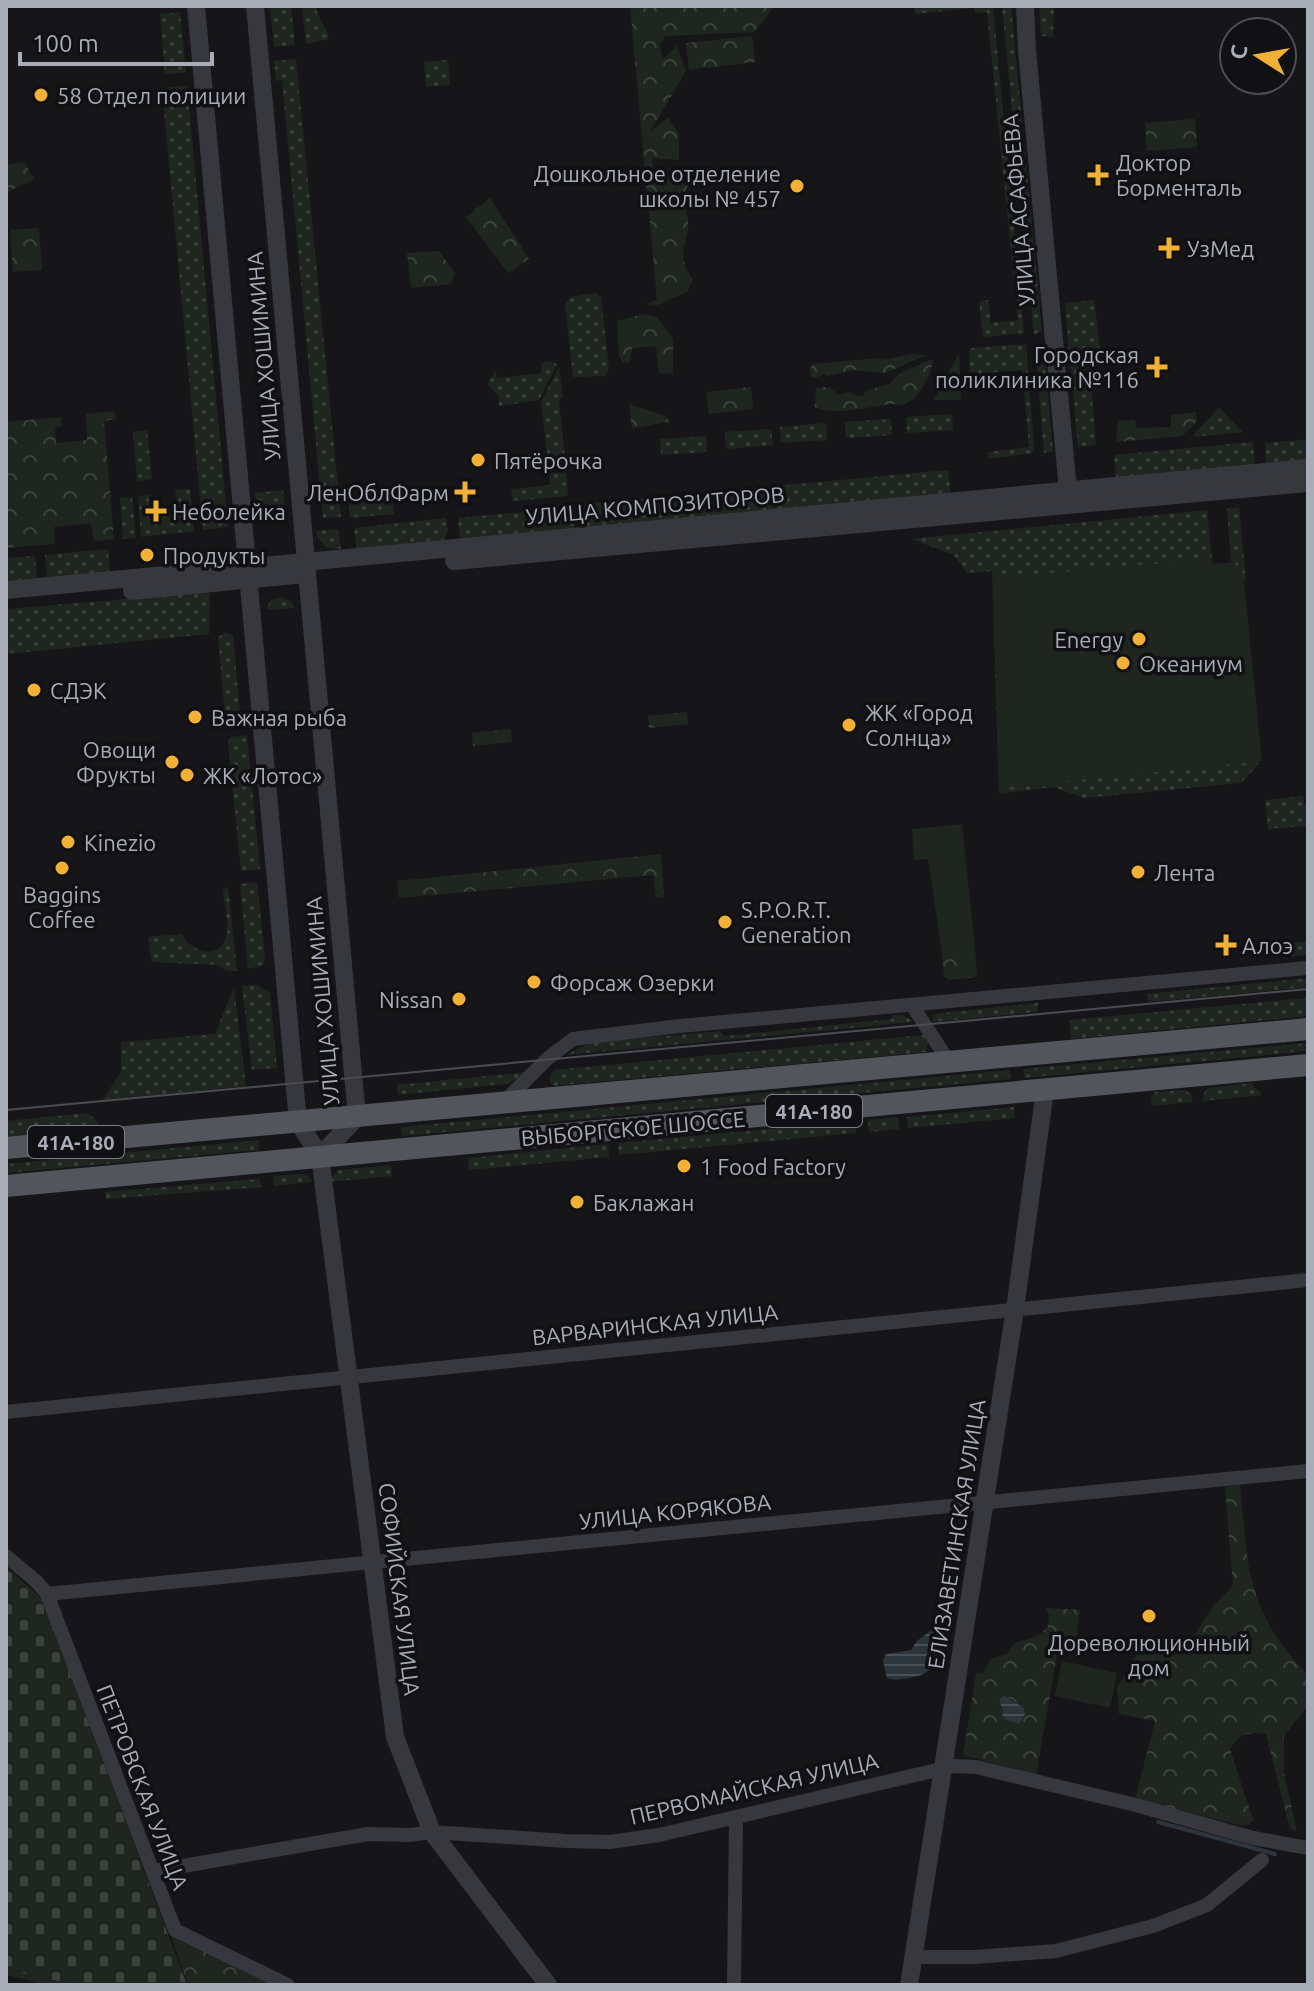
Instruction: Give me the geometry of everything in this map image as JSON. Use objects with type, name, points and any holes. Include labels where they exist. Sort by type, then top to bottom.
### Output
[{"type":"main road","name":"ВЫБОРГСКОЕ ШОССЕ","points":[[6,1148],[1308,1029]]},
{"type":"main road","name":"ВЫБОРГСКОЕ ШОССЕ","points":[[6,1186],[1308,1065]]},
{"type":"street","name":"УЛИЦА ХОШИМИНА","points":[[196,6],[298,1122],[320,1156],[357,1117],[255,6]]},
{"type":"street","name":"УЛИЦА АСАФЬЕВА","points":[[1025,6],[1069,498]]},
{"type":"street","name":"УЛИЦА КОМПОЗИТОРОВ","points":[[1069,498],[1308,468]]},
{"type":"street","name":"УЛИЦА КОМПОЗИТОРОВ","points":[[6,602],[307,568],[1069,498],[1308,483]]},
{"type":"street","name":"УЛИЦА КОМПОЗИТОРОВ","points":[[6,590],[248,574]]},
{"type":"street","points":[[503,1103],[547,1059],[573,1039],[1308,968]]},
{"type":"street","points":[[912,1005],[949,1062]]},
{"type":"street","name":"ЕЛИЗАВЕТИНСКАЯ УЛИЦА","points":[[909,1985],[1015,1309],[1045,1090]]},
{"type":"street","name":"СОФИЙСКАЯ УЛИЦА","points":[[320,1156],[395,1737],[432,1832],[548,1985]]},
{"type":"street","name":"ВАРВАРИНСКАЯ УЛИЦА","points":[[6,1412],[1308,1280]]},
{"type":"street","name":"УЛИЦА КОРЯКОВА","points":[[47,1594],[1308,1471]]},
{"type":"street","name":"ПЕТРОВСКАЯ УЛИЦА","points":[[6,1556],[47,1594],[89,1711],[175,1930],[288,1985]]},
{"type":"street","name":"ПЕРВОМАЙСКАЯ УЛИЦА","points":[[154,1871],[368,1834],[432,1832],[610,1842],[659,1835],[943,1768],[976,1767],[1132,1804],[1253,1838],[1308,1848]]},
{"type":"street","points":[[734,1985],[736,1817]]},
{"type":"street","points":[[914,1957],[974,1957],[1056,1951],[1153,1926],[1207,1905],[1262,1860]]},
{"type":"green space","points":[[270,6],[291,6],[295,45],[274,47]]},
{"type":"green space","points":[[302,6],[316,6],[329,39],[306,44]]},
{"type":"green space","points":[[775,6],[754,32],[665,36],[660,46],[663,59],[677,46],[686,71],[650,132],[668,117],[679,134],[679,160],[652,158],[653,175],[681,175],[689,183],[685,198],[688,230],[683,256],[693,279],[687,292],[658,305],[646,304],[657,300],[630,7]]},
{"type":"green space","points":[[914,6],[993,6],[1024,333],[983,337],[979,301],[988,300],[991,323],[1018,320],[987,12],[975,13],[974,8],[915,14]]},
{"type":"green space","points":[[1002,6],[1011,6],[1042,330],[1034,335]]},
{"type":"green space","points":[[1039,6],[1054,6],[1053,37],[1041,36]]},
{"type":"green space","points":[[180,12],[186,72],[165,75],[160,14]]},
{"type":"green space","points":[[752,36],[755,62],[689,70],[686,43]]},
{"type":"green space","points":[[296,59],[341,517],[323,518],[282,80],[276,81],[274,61]]},
{"type":"green space","points":[[448,60],[450,85],[426,87],[424,62]]},
{"type":"green space","points":[[187,85],[228,527],[203,530],[162,88]]},
{"type":"green space","points":[[1195,119],[1197,147],[1147,151],[1145,123]]},
{"type":"green space","points":[[24,162],[34,179],[6,193],[6,165]]},
{"type":"green space","points":[[490,198],[529,259],[508,273],[466,217]]},
{"type":"green space","points":[[39,228],[42,270],[13,272],[10,230]]},
{"type":"green space","points":[[439,251],[455,273],[451,284],[411,288],[407,253]]},
{"type":"green space","points":[[595,293],[601,297],[609,369],[605,376],[573,377],[565,303],[571,297]]},
{"type":"green space","points":[[1094,300],[1100,349],[1069,352],[1065,303]]},
{"type":"green space","points":[[644,314],[657,317],[673,339],[673,374],[659,373],[656,346],[632,348],[630,362],[623,363],[619,355],[617,321]]},
{"type":"green space","points":[[1026,344],[1034,447],[1032,453],[989,459],[988,452],[1029,447],[1022,370],[995,372],[995,385],[970,387],[969,351],[972,348]]},
{"type":"green space","points":[[1035,345],[1044,346],[1053,452],[1044,453]]},
{"type":"green space","points":[[912,354],[927,355],[885,373],[853,370],[815,378],[811,376],[810,367],[815,364],[883,360]]},
{"type":"green space","points":[[959,354],[961,400],[934,400]]},
{"type":"green space","points":[[1089,358],[1096,445],[1078,447],[1070,359]]},
{"type":"green space","points":[[549,361],[557,364],[539,400],[499,406],[498,395],[488,386],[496,371],[497,378],[541,373],[542,363]]},
{"type":"green space","points":[[933,361],[932,367],[924,385],[905,404],[842,411],[815,407],[816,388],[829,387],[838,395],[850,392],[863,396],[867,390],[890,384],[900,373]]},
{"type":"green space","points":[[559,367],[566,468],[549,470],[541,402]]},
{"type":"green space","points":[[751,387],[753,409],[709,414],[706,392]]},
{"type":"green space","points":[[629,404],[666,416],[671,425],[666,422],[632,429]]},
{"type":"green space","points":[[1219,408],[1243,432],[1194,437],[1194,434]]},
{"type":"green space","points":[[115,411],[116,419],[104,421],[114,539],[94,541],[91,523],[54,527],[55,544],[6,548],[6,422],[61,417],[62,426],[55,428],[56,443],[87,440],[86,414]]},
{"type":"green space","points":[[1196,412],[1197,421],[1182,436],[1116,442],[1118,421],[1135,420],[1136,428],[1171,427],[1171,415]]},
{"type":"green space","points":[[952,414],[953,430],[907,433],[906,417]]},
{"type":"green space","points":[[891,419],[892,435],[846,438],[845,422]]},
{"type":"green space","points":[[826,423],[827,440],[781,443],[780,427]]},
{"type":"green space","points":[[771,429],[773,445],[726,449],[725,432]]},
{"type":"green space","points":[[147,430],[152,479],[137,481],[133,432]]},
{"type":"green space","points":[[706,436],[707,452],[661,455],[660,439]]},
{"type":"green space","points":[[1308,439],[1308,460],[1266,464],[1265,443]]},
{"type":"green space","points":[[1253,442],[1255,465],[1116,478],[1114,455]]},
{"type":"green space","points":[[948,470],[951,494],[586,528],[583,504]]},
{"type":"green space","points":[[566,472],[568,496],[513,501],[511,489],[550,485],[549,474]]},
{"type":"green space","points":[[190,489],[194,531],[141,537],[138,496],[149,495],[149,518],[162,517],[162,514],[180,515],[175,490]]},
{"type":"green space","points":[[283,490],[286,519],[257,522],[255,493]]},
{"type":"green space","points":[[132,497],[136,538],[123,539],[120,498]]},
{"type":"green space","points":[[386,499],[393,504],[394,514],[350,518],[349,503]]},
{"type":"green space","points":[[573,507],[575,529],[460,540],[458,518]]},
{"type":"green space","points":[[1239,507],[1244,582],[1234,562],[1231,562],[1227,509]]},
{"type":"green space","name":"Океаниум","points":[[1207,510],[1212,559],[1205,560],[1257,743],[1259,764],[1241,783],[1084,798],[1053,787],[999,794],[992,571],[967,573],[954,555],[911,539]]},
{"type":"green space","points":[[446,518],[448,531],[442,543],[357,551],[354,528]]},
{"type":"green space","points":[[338,529],[341,549],[327,548],[317,537],[317,531]]},
{"type":"green space","points":[[108,549],[110,572],[47,578],[45,555]]},
{"type":"green space","points":[[35,556],[37,578],[6,581],[6,558]]},
{"type":"green space","name":"Океаниум","points":[[1212,559],[1213,564],[1234,562],[1244,582],[1262,761],[999,788],[993,578]]},
{"type":"green space","points":[[210,592],[209,634],[6,654],[6,609]]},
{"type":"green space","points":[[281,597],[292,602],[295,608],[267,610],[270,600]]},
{"type":"green space","points":[[225,633],[233,635],[241,725],[234,729],[226,727],[218,637]]},
{"type":"green space","points":[[687,712],[688,724],[649,728],[648,716]]},
{"type":"green space","points":[[511,729],[512,742],[473,746],[472,733]]},
{"type":"green space","points":[[247,735],[260,869],[241,871],[228,742],[231,737]]},
{"type":"green space","points":[[1303,796],[1304,805],[1308,805],[1308,826],[1268,829],[1265,800]]},
{"type":"green space","points":[[962,824],[975,948],[942,952],[928,859],[914,860],[912,829]]},
{"type":"green space","points":[[661,854],[664,897],[656,898],[653,875],[399,898],[397,881]]},
{"type":"green space","points":[[257,882],[265,958],[263,965],[248,969],[240,884]]},
{"type":"green space","points":[[228,886],[237,971],[227,971],[218,965],[152,962],[148,937],[182,934],[191,945],[204,951],[217,949],[222,944],[227,926],[223,891]]},
{"type":"green space","points":[[1308,941],[1308,954],[1289,957],[1287,943]]},
{"type":"green space","points":[[975,948],[977,977],[948,980],[944,977],[942,952]]},
{"type":"green space","points":[[1308,978],[1308,987],[1148,1002],[1147,994]]},
{"type":"green space","points":[[256,985],[270,993],[277,1068],[252,1070],[242,986]]},
{"type":"green space","points":[[234,987],[246,1086],[102,1100],[121,1072],[121,1042],[215,1034]]},
{"type":"green space","points":[[1308,998],[1308,1016],[1071,1039],[1069,1020]]},
{"type":"green space","points":[[1038,1003],[1038,1012],[933,1022],[933,1014]]},
{"type":"green space","points":[[901,1014],[914,1022],[566,1055],[589,1043],[720,1031],[725,1036],[892,1019],[893,1015]]},
{"type":"green space","points":[[924,1035],[928,1043],[926,1052],[553,1086],[550,1080],[554,1070]]},
{"type":"green space","points":[[1308,1043],[1308,1051],[1024,1078],[1023,1069]]},
{"type":"green space","points":[[1010,1070],[1011,1079],[402,1136],[401,1127]]},
{"type":"green space","points":[[528,1072],[505,1084],[398,1095],[397,1085]]},
{"type":"green space","points":[[1251,1083],[1262,1095],[1203,1101],[1208,1088]]},
{"type":"green space","points":[[1185,1090],[1191,1094],[1193,1102],[1152,1106],[1151,1097],[1155,1092]]},
{"type":"green space","points":[[1014,1107],[1015,1118],[908,1128],[907,1117]]},
{"type":"green space","points":[[87,1113],[98,1122],[98,1130],[6,1138],[6,1121]]},
{"type":"green space","points":[[898,1117],[899,1129],[869,1132],[868,1120]]},
{"type":"green space","points":[[855,1121],[856,1133],[619,1155],[618,1143]]},
{"type":"green space","points":[[258,1140],[259,1150],[6,1173],[6,1164]]},
{"type":"green space","points":[[608,1144],[609,1157],[469,1170],[468,1158]]},
{"type":"green space","points":[[391,1165],[392,1176],[328,1182],[338,1170]]},
{"type":"green space","points":[[307,1175],[313,1182],[274,1186],[273,1176]]},
{"type":"green space","points":[[260,1179],[261,1187],[106,1199],[105,1192]]},
{"type":"green space","points":[[1240,1485],[1249,1565],[1261,1609],[1272,1630],[1308,1675],[1308,1706],[1284,1736],[1284,1774],[1297,1831],[1290,1829],[1266,1734],[1245,1735],[1230,1749],[1253,1820],[1248,1825],[1239,1825],[1135,1799],[1155,1721],[1119,1714],[1117,1688],[1138,1652],[1149,1655],[1194,1636],[1214,1605],[1233,1586],[1225,1487]]},
{"type":"green space","points":[[6,1567],[42,1599],[187,1985],[74,1985],[6,1968]]},
{"type":"green space","points":[[1046,1608],[1080,1610],[1075,1645],[1059,1643],[1036,1775],[963,1755],[976,1673],[983,1672],[991,1659],[1008,1653],[1017,1642],[1040,1634],[1048,1627]],"holes":[[[1009,1698],[1023,1707],[1019,1724],[1006,1720],[1003,1710]]]},
{"type":"green space","points":[[1062,1661],[1117,1673],[1110,1708],[1055,1696]]},
{"type":"green space","points":[[170,1933],[277,1985],[188,1985]]},
{"type":"green space","points":[[6,1968],[74,1985],[48,1985],[6,1975]]},
{"type":"shaded area","points":[[933,1629],[938,1629],[936,1653],[929,1670],[897,1680],[887,1678],[883,1661],[886,1654],[911,1650]]},
{"type":"shaded area","points":[[1004,1696],[1023,1707],[1025,1714],[1019,1724],[1006,1720],[1002,1714],[999,1700]]},
{"type":"waterway","points":[[1158,1822],[1275,1854]]},
{"type":"tram line","points":[[6,1110],[1308,989]]},
{"type":"place","name":"58 Отдел полиции","points":[[41,95]]},
{"type":"place","name":"Доктор Борменталь","points":[[1098,175]]},
{"type":"place","name":"Дошкольное отделение школы № 457","points":[[797,186]]},
{"type":"place","name":"УзМед","points":[[1169,248]]},
{"type":"place","name":"Городская поликлиника №116","points":[[1157,367]]},
{"type":"place","name":"Пятёрочка","points":[[478,460]]},
{"type":"place","name":"ЛенОблФарм","points":[[465,492]]},
{"type":"place","name":"Неболейка","points":[[156,511]]},
{"type":"place","name":"Продукты","points":[[147,555]]},
{"type":"place","name":"Energy","points":[[1139,639]]},
{"type":"place","name":"Океаниум","points":[[1123,663]]},
{"type":"place","name":"СДЭК","points":[[34,690]]},
{"type":"place","name":"Важная рыба","points":[[195,717]]},
{"type":"place","name":"ЖК «Город Солнца»","points":[[849,725]]},
{"type":"place","name":"Овощи Фрукты","points":[[172,762]]},
{"type":"place","name":"ЖК «Лотос»","points":[[187,775]]},
{"type":"place","name":"Kinezio","points":[[68,842]]},
{"type":"place","name":"Baggins Coffee","points":[[62,868]]},
{"type":"place","name":"Лента","points":[[1138,872]]},
{"type":"place","name":"S.P.O.R.T. Generation","points":[[725,922]]},
{"type":"place","name":"Алоэ","points":[[1226,945]]},
{"type":"place","name":"Форсаж Озерки","points":[[534,982]]},
{"type":"place","name":"Nissan","points":[[459,999]]},
{"type":"place","name":"1 Food Factory","points":[[684,1166]]},
{"type":"place","name":"Баклажан","points":[[577,1202]]},
{"type":"place","name":"Дореволюционный дом","points":[[1149,1616]]}]
